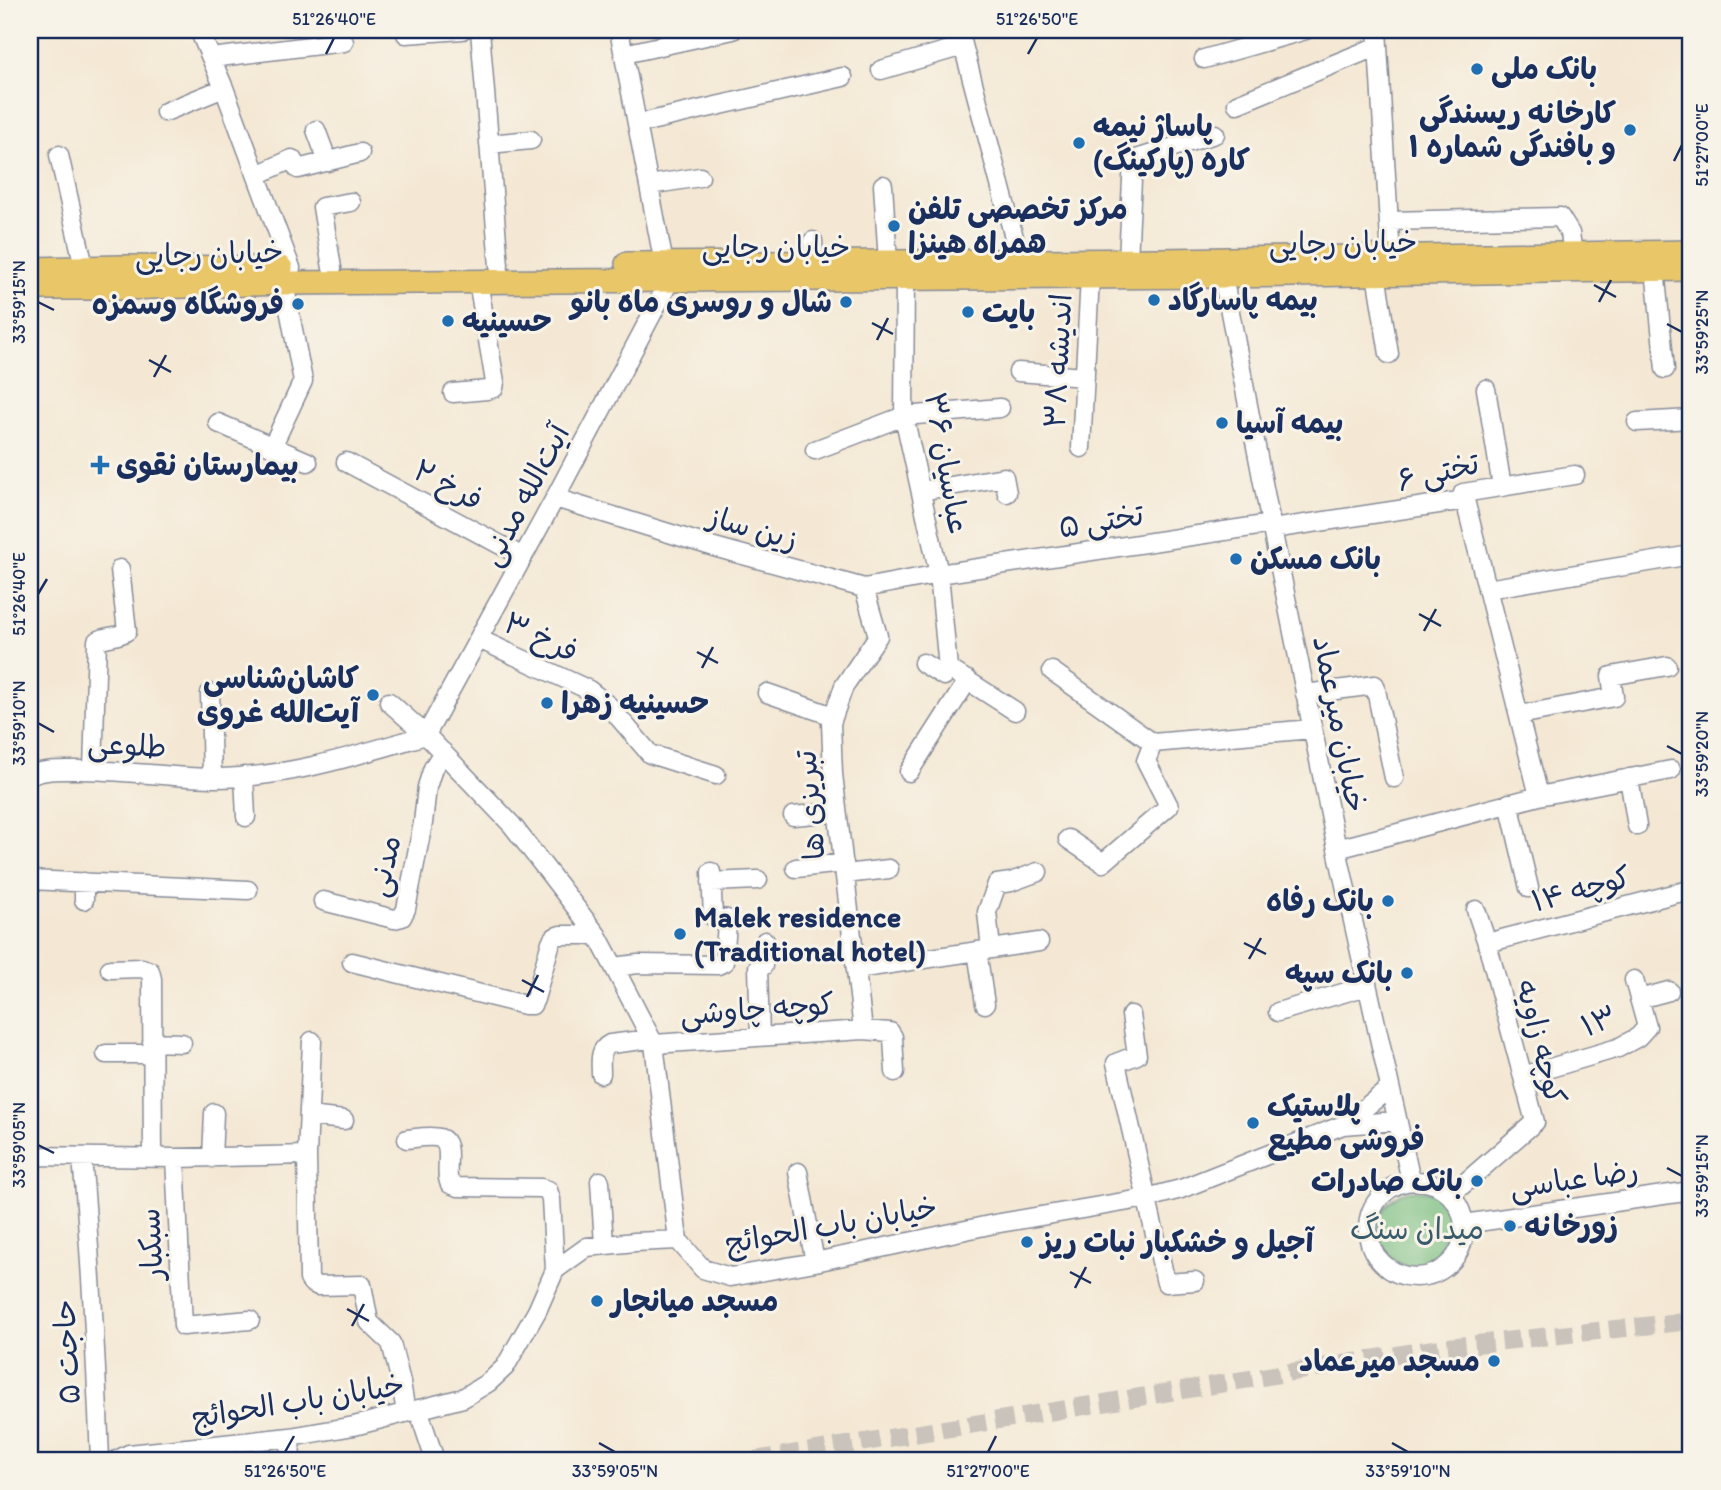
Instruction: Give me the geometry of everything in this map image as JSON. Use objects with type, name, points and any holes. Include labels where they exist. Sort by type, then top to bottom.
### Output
[{"type":"main road","name":"خیابان رجایی","points":[[30,288],[122,278],[288,276],[478,281],[667,272],[814,251],[888,262],[1128,260],[1691,269]]},
{"type":"main road","name":"خیابان رجایی","points":[[288,276],[332,268],[499,267],[905,278],[1223,276],[1573,254],[1691,252]]},
{"type":"main road","name":"خیابان رجایی","points":[[30,269],[84,267],[122,278]]},
{"type":"street","points":[[199,30],[257,175],[288,276],[303,381],[272,447]]},
{"type":"street","points":[[406,34],[462,30]]},
{"type":"street","points":[[480,30],[499,267]]},
{"type":"street","points":[[619,30],[667,272]]},
{"type":"street","points":[[624,54],[733,30]]},
{"type":"street","points":[[1204,59],[1307,30]]},
{"type":"street","points":[[881,70],[964,35],[1020,260]]},
{"type":"street","points":[[1237,104],[1378,38],[1389,221],[1383,265],[1389,354]]},
{"type":"street","points":[[211,58],[344,42]]},
{"type":"street","points":[[637,124],[843,77]]},
{"type":"street","points":[[165,112],[224,88]]},
{"type":"street","points":[[316,130],[328,162]]},
{"type":"street","points":[[1128,260],[1133,160],[1215,134]]},
{"type":"street","points":[[489,144],[531,140]]},
{"type":"street","points":[[257,175],[292,159],[298,169],[360,153]]},
{"type":"street","points":[[60,155],[84,267]]},
{"type":"street","points":[[649,185],[699,177]]},
{"type":"street","points":[[883,185],[888,262]]},
{"type":"street","points":[[332,268],[322,207],[351,202]]},
{"type":"street","points":[[1389,221],[1559,217],[1570,233],[1573,254]]},
{"type":"street","points":[[1656,269],[1665,369]]},
{"type":"street","name":"آیت‌الله مدنی","points":[[426,735],[555,498],[667,272]]},
{"type":"street","name":"خیابان میرعماد","points":[[1223,276],[1312,729],[1411,1181]]},
{"type":"street","name":"اندیشه ۳۸","points":[[1081,448],[1090,277]]},
{"type":"street","name":"عباسیان ۳۶","points":[[905,278],[904,416],[940,574],[948,668]]},
{"type":"street","points":[[453,393],[494,388],[478,281]]},
{"type":"street","points":[[1018,372],[1085,377]]},
{"type":"street","points":[[1486,389],[1502,487]]},
{"type":"street","points":[[815,450],[904,416],[1000,408]]},
{"type":"street","points":[[1637,422],[1691,419]]},
{"type":"street","points":[[218,423],[309,462]]},
{"type":"street","name":"فرخ ۲","points":[[346,462],[523,557]]},
{"type":"street","name":"تختی ۶","points":[[1271,527],[1465,500],[1463,493],[1575,475]]},
{"type":"street","points":[[921,491],[1005,485]]},
{"type":"street","name":"زین ساز","points":[[555,498],[714,547],[864,588],[940,574]]},
{"type":"street","points":[[1465,500],[1539,796]]},
{"type":"street","name":"تختی ۵","points":[[940,574],[1271,527]]},
{"type":"street","points":[[1487,589],[1691,555]]},
{"type":"street","points":[[93,770],[97,641],[103,637],[122,635],[127,631],[120,569]]},
{"type":"street","name":"تبریزی ها","points":[[863,1030],[833,774],[831,723],[844,685],[878,636],[864,588]]},
{"type":"street","name":"فرخ ۳","points":[[479,639],[589,690],[609,706],[650,754],[716,775]]},
{"type":"street","points":[[922,663],[944,676],[948,668],[1015,711]]},
{"type":"street","points":[[1519,716],[1614,697],[1611,676],[1667,666]]},
{"type":"street","points":[[1052,671],[1153,743],[1312,729]]},
{"type":"street","points":[[909,772],[968,680]]},
{"type":"street","points":[[1305,695],[1375,685],[1394,778]]},
{"type":"street","points":[[210,693],[212,778]]},
{"type":"street","points":[[766,693],[833,716]]},
{"type":"street","points":[[389,702],[426,735],[512,825],[597,935],[652,1042],[678,1240],[587,1247],[555,1270]]},
{"type":"street","name":"طلوعی","points":[[34,771],[93,770],[212,778],[244,776],[355,756],[426,735]]},
{"type":"street","points":[[1068,839],[1103,863],[1169,806],[1146,761],[1153,743]]},
{"type":"street","name":"مدنی","points":[[323,901],[394,919],[402,917],[406,909],[423,823],[426,787],[443,752]]},
{"type":"street","points":[[1337,849],[1539,796],[1671,770]]},
{"type":"street","points":[[244,776],[246,817]]},
{"type":"street","points":[[1629,778],[1637,826]]},
{"type":"street","points":[[1510,803],[1529,888]]},
{"type":"street","points":[[793,816],[838,813]]},
{"type":"street","points":[[796,868],[889,869]]},
{"type":"street","points":[[985,1004],[984,950],[987,912],[998,884],[1038,872]]},
{"type":"street","points":[[614,967],[637,955],[718,965],[724,962],[727,919],[713,917],[711,877],[758,880]]},
{"type":"street","points":[[30,880],[84,891],[248,890]]},
{"type":"street","name":"کوچه ۱۴","points":[[1486,943],[1689,890]]},
{"type":"street","name":"کوچه زاویه","points":[[1451,1195],[1535,1122],[1476,910]]},
{"type":"street","points":[[352,961],[532,1005],[551,942],[555,937],[597,935]]},
{"type":"street","points":[[760,1037],[758,967],[763,966],[765,941]]},
{"type":"street","points":[[857,969],[1039,942]]},
{"type":"street","points":[[110,969],[142,968],[150,971],[152,979],[153,1158]]},
{"type":"street","name":"۱۳","points":[[1523,1076],[1618,1048],[1638,1037],[1647,1027],[1634,980]]},
{"type":"street","points":[[1278,1012],[1367,986]]},
{"type":"street","points":[[1639,999],[1669,991]]},
{"type":"street","points":[[1131,1015],[1137,1055],[1116,1063],[1166,1283],[1195,1281]]},
{"type":"street","points":[[863,1030],[890,1032],[893,1037],[895,1072]]},
{"type":"street","name":"کوچه چاوشی","points":[[601,1074],[601,1052],[610,1044],[863,1030]]},
{"type":"street","points":[[312,1041],[307,1156],[309,1279],[318,1286],[362,1285],[369,1322],[391,1343],[401,1382],[435,1460]]},
{"type":"street","points":[[106,1054],[182,1043]]},
{"type":"street","points":[[1343,1125],[1390,1088]]},
{"type":"street","points":[[212,1157],[214,1113]]},
{"type":"street","points":[[309,1116],[344,1120]]},
{"type":"street","points":[[1343,1125],[1397,1121]]},
{"type":"street","name":"خیابان باب الحوائج","points":[[678,1240],[703,1269],[730,1277],[994,1224],[1147,1198],[1181,1189],[1343,1125]]},
{"type":"street","points":[[407,1139],[444,1140],[448,1145],[446,1177],[450,1184],[458,1187],[548,1190],[551,1199],[555,1270]]},
{"type":"street","points":[[30,1156],[307,1156]]},
{"type":"street","name":"حاجت ۵","points":[[82,1158],[100,1460]]},
{"type":"street","name":"سبکبار","points":[[175,1158],[183,1326],[250,1320]]},
{"type":"street","points":[[798,1172],[815,1262]]},
{"type":"street","points":[[600,1181],[604,1245]]},
{"type":"street","points":[[1411,1181],[1439,1186],[1451,1195],[1460,1208],[1464,1224],[1463,1240],[1452,1261],[1421,1284],[1387,1267],[1376,1255],[1369,1240],[1368,1224],[1372,1208],[1381,1195],[1395,1185],[1411,1181]]},
{"type":"street","name":"رضا عباسی","points":[[1464,1224],[1691,1191]]},
{"type":"street","name":"خیابان باب الحوائج","points":[[117,1460],[129,1454],[289,1437],[354,1426],[463,1398],[489,1382],[505,1367],[537,1311],[555,1270]]},
{"type":"street","points":[[289,1437],[291,1460]]},
{"type":"green space","name":"میدان سنگ","points":[[1417,1190],[1432,1193],[1445,1201],[1453,1214],[1456,1229],[1453,1244],[1445,1257],[1432,1265],[1417,1268],[1402,1265],[1389,1257],[1381,1244],[1378,1229],[1381,1214],[1389,1201],[1402,1193]]},
{"type":"tunnel","points":[[755,1460],[1439,1348],[1691,1321]]},
{"type":"place","name":"بانک ملی","points":[[1477,69]]},
{"type":"place","name":"کارخانه ریسندگی و بافندگی شماره ۱","points":[[1630,130]]},
{"type":"place","name":"پاساژ نیمه کاره (پارکینگ)","points":[[1079,143]]},
{"type":"place","name":"مرکز تخصصی تلفن همراه هینزا","points":[[894,226]]},
{"type":"place","name":"بیمه پاسارگاد","points":[[1154,300]]},
{"type":"place","name":"شال و روسری ماه بانو","points":[[846,302]]},
{"type":"place","name":"فروشگاه وسمزه","points":[[298,304]]},
{"type":"place","name":"بایت","points":[[968,312]]},
{"type":"place","name":"حسینیه","points":[[448,321]]},
{"type":"place","name":"بیمه آسیا","points":[[1222,423]]},
{"type":"place","name":"بیمارستان نقوی","points":[[100,465]]},
{"type":"place","name":"بانک مسکن","points":[[1236,559]]},
{"type":"place","name":"کاشان‌شناسی آیت‌الله غروی","points":[[373,695]]},
{"type":"place","name":"حسینیه زهرا","points":[[547,703]]},
{"type":"place","name":"بانک رفاه","points":[[1388,901]]},
{"type":"place","name":"Malek residence (Traditional hotel)","points":[[680,934]]},
{"type":"place","name":"بانک سپه","points":[[1407,973]]},
{"type":"place","name":"پلاستیک فروشی مطیع","points":[[1253,1123]]},
{"type":"place","name":"بانک صادرات","points":[[1477,1181]]},
{"type":"place","name":"زورخانه","points":[[1510,1226]]},
{"type":"place","name":"آجیل و خشکبار نبات ریز","points":[[1027,1242]]},
{"type":"place","name":"مسجد میانجار","points":[[597,1301]]},
{"type":"place","name":"مسجد میرعماد","points":[[1494,1361]]}]
